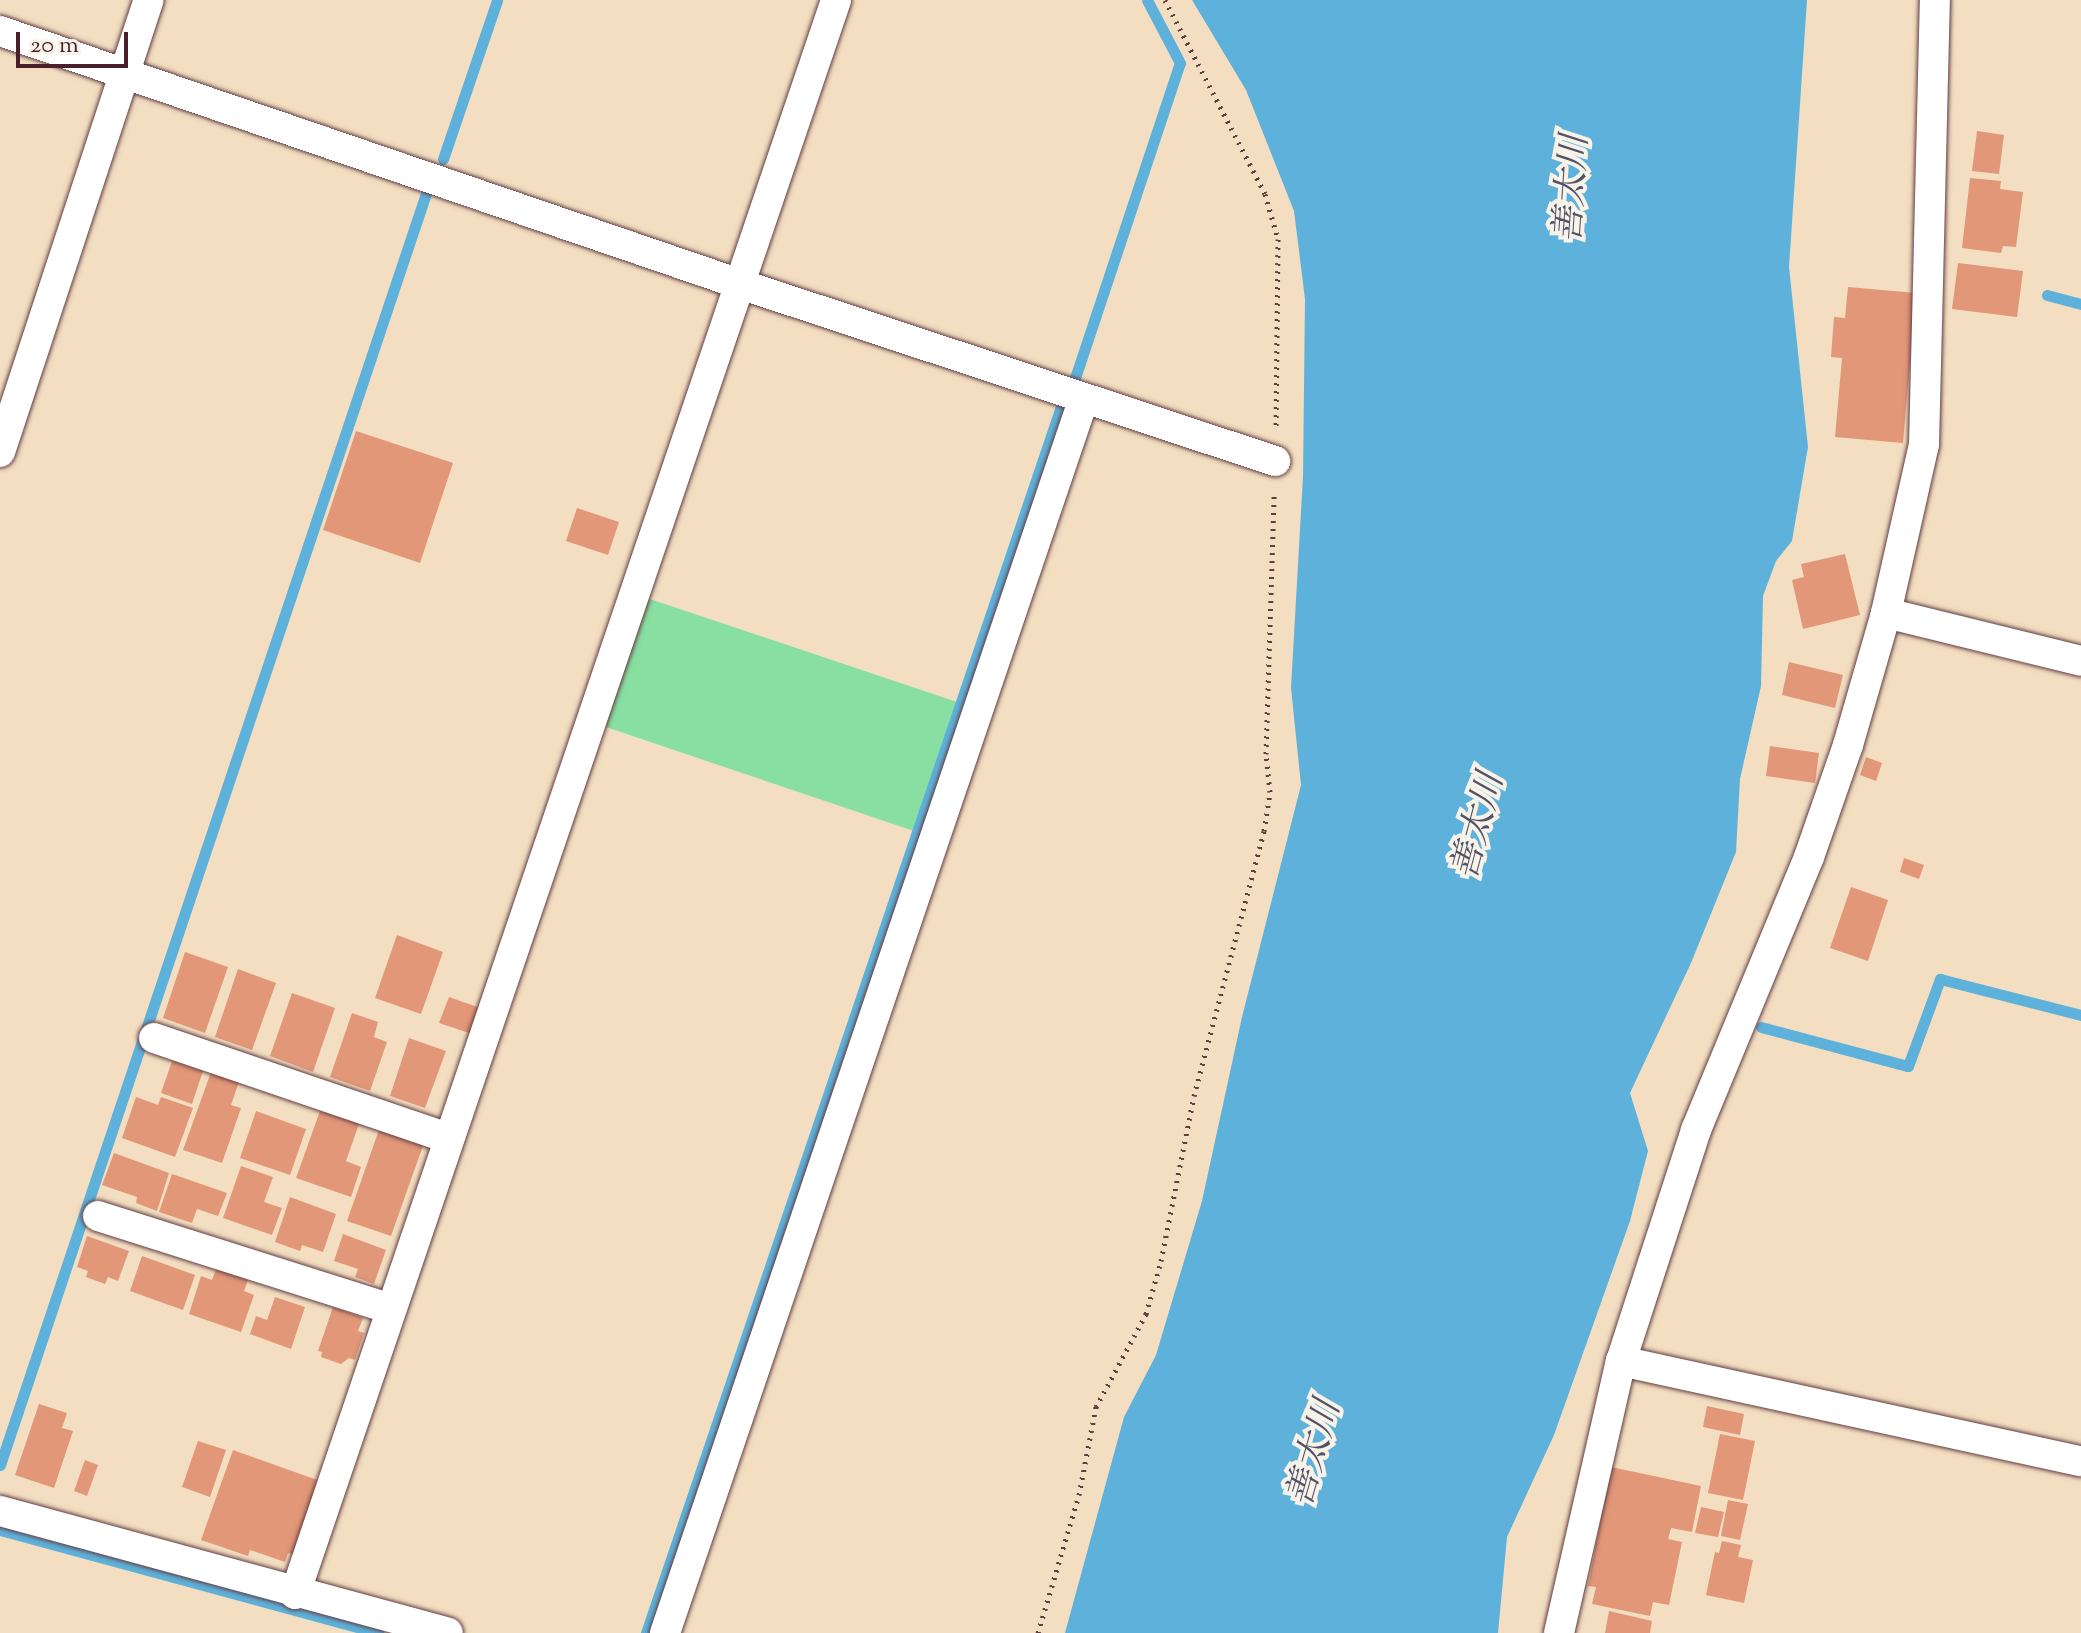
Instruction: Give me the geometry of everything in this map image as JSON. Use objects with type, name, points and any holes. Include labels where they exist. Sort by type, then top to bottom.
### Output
[{"type":"street","points":[[0,452],[149,0]]},
{"type":"street","points":[[295,1594],[737,283],[836,0]]},
{"type":"street","points":[[1559,1633],[1621,1361],[1696,1130],[1809,857],[1848,745],[1886,613],[1924,445],[1935,0]]},
{"type":"street","points":[[0,31],[737,283],[1275,461]]},
{"type":"street","points":[[665,1633],[1084,398]]},
{"type":"street","points":[[1886,613],[2081,661]]},
{"type":"street","points":[[154,1038],[448,1138]]},
{"type":"street","points":[[98,1216],[391,1309]]},
{"type":"street","points":[[1621,1361],[2081,1461]]},
{"type":"street","points":[[0,1511],[295,1594],[448,1633]]},
{"type":"path","points":[[1038,1633],[1079,1495],[1096,1407],[1146,1314],[1161,1261],[1194,1096],[1264,831],[1270,792],[1266,754],[1278,239],[1265,194],[1165,0]]},
{"type":"green space","points":[[644,597],[960,703],[917,832],[600,725]]},
{"type":"water","name":"善太川","points":[[1192,0],[1807,0],[1789,267],[1808,447],[1792,541],[1776,561],[1763,596],[1761,686],[1740,779],[1736,852],[1691,963],[1630,1093],[1648,1151],[1630,1221],[1554,1435],[1507,1537],[1498,1633],[1065,1633],[1124,1417],[1156,1355],[1202,1201],[1242,1017],[1301,785],[1291,688],[1303,476],[1305,299],[1294,211],[1246,90]]},
{"type":"building","points":[[1977,131],[2004,135],[1999,174],[1972,171]]},
{"type":"building","points":[[1970,178],[2001,181],[2000,189],[2023,192],[2016,247],[2003,246],[2001,253],[1962,248]]},
{"type":"building","points":[[1958,263],[2023,271],[2017,317],[1952,309]]},
{"type":"building","points":[[1848,287],[1916,293],[1903,443],[1835,437],[1842,358],[1831,357],[1834,317],[1845,318]]},
{"type":"building","points":[[356,431],[453,463],[420,563],[323,530]]},
{"type":"building","points":[[577,508],[619,522],[608,555],[566,541]]},
{"type":"building","points":[[1845,554],[1860,615],[1803,629],[1792,580],[1804,577],[1801,564]]},
{"type":"building","points":[[1789,662],[1843,675],[1835,708],[1782,695]]},
{"type":"building","points":[[1770,746],[1819,753],[1815,783],[1766,776]]},
{"type":"building","points":[[1866,757],[1882,763],[1876,781],[1860,775]]},
{"type":"building","points":[[1904,858],[1924,865],[1919,879],[1900,872]]},
{"type":"building","points":[[1851,887],[1888,900],[1868,961],[1830,948]]},
{"type":"building","points":[[397,935],[443,952],[421,1014],[375,998]]},
{"type":"building","points":[[185,952],[228,967],[205,1033],[163,1018]]},
{"type":"building","points":[[238,969],[276,983],[252,1050],[215,1037]]},
{"type":"building","points":[[292,993],[335,1008],[313,1072],[270,1056]]},
{"type":"building","points":[[449,997],[480,1008],[472,1034],[439,1023]]},
{"type":"building","points":[[352,1013],[378,1022],[374,1037],[387,1042],[370,1091],[330,1077]]},
{"type":"building","points":[[409,1038],[446,1051],[425,1108],[390,1096]]},
{"type":"building","points":[[172,1061],[203,1071],[192,1104],[161,1093]]},
{"type":"building","points":[[211,1072],[239,1082],[231,1105],[241,1108],[222,1163],[183,1150]]},
{"type":"building","points":[[136,1097],[158,1105],[161,1097],[193,1108],[175,1157],[122,1138]]},
{"type":"building","points":[[256,1111],[306,1129],[290,1175],[240,1158]]},
{"type":"building","points":[[320,1111],[359,1124],[346,1161],[361,1167],[351,1197],[296,1178]]},
{"type":"building","points":[[380,1127],[424,1143],[391,1236],[347,1221]]},
{"type":"building","points":[[114,1153],[169,1173],[157,1211],[136,1203],[137,1197],[102,1185]]},
{"type":"building","points":[[241,1166],[273,1177],[264,1202],[282,1208],[272,1235],[223,1218]]},
{"type":"building","points":[[172,1174],[227,1193],[218,1216],[197,1209],[192,1223],[159,1212]]},
{"type":"building","points":[[290,1197],[336,1214],[323,1252],[302,1245],[300,1251],[275,1242]]},
{"type":"building","points":[[343,1234],[386,1250],[374,1284],[355,1277],[358,1269],[334,1261]]},
{"type":"building","points":[[87,1236],[129,1251],[118,1281],[108,1277],[105,1284],[86,1277],[88,1271],[77,1267]]},
{"type":"building","points":[[142,1256],[195,1275],[183,1310],[130,1291]]},
{"type":"building","points":[[216,1269],[248,1280],[244,1291],[254,1295],[241,1332],[189,1314],[201,1276],[212,1280]]},
{"type":"building","points":[[275,1297],[305,1307],[291,1349],[250,1334],[256,1316],[267,1320]]},
{"type":"building","points":[[333,1307],[363,1318],[358,1331],[364,1333],[355,1360],[349,1358],[341,1364],[321,1357],[322,1352],[318,1351]]},
{"type":"building","points":[[39,1404],[67,1413],[62,1428],[73,1431],[54,1488],[15,1475]]},
{"type":"building","points":[[1707,1406],[1744,1414],[1740,1435],[1703,1427]]},
{"type":"building","points":[[1720,1434],[1755,1441],[1743,1500],[1708,1493]]},
{"type":"building","points":[[198,1441],[226,1450],[210,1497],[182,1487]]},
{"type":"building","points":[[233,1450],[320,1481],[294,1555],[288,1553],[285,1562],[250,1550],[248,1556],[201,1540]]},
{"type":"building","points":[[85,1460],[98,1465],[87,1496],[74,1491]]},
{"type":"building","points":[[1611,1467],[1701,1486],[1692,1532],[1671,1528],[1668,1539],[1682,1542],[1669,1605],[1653,1602],[1650,1616],[1592,1604],[1596,1587],[1588,1586]]},
{"type":"building","points":[[1728,1500],[1748,1504],[1740,1540],[1721,1536]]},
{"type":"building","points":[[1701,1507],[1724,1512],[1718,1537],[1695,1533]]},
{"type":"building","points":[[1722,1541],[1741,1545],[1738,1557],[1753,1560],[1744,1603],[1706,1595],[1715,1552],[1719,1553]]},
{"type":"building","points":[[1609,1611],[1652,1621],[1650,1633],[1605,1633]]},
{"type":"waterway","points":[[443,159],[497,0]]},
{"type":"waterway","points":[[1074,381],[1180,63],[1147,0]]},
{"type":"waterway","points":[[0,1465],[426,193]]},
{"type":"waterway","points":[[2047,295],[2081,304]]},
{"type":"waterway","points":[[646,1633],[1062,403]]},
{"type":"waterway","points":[[1761,1027],[1908,1066],[1940,979],[2081,1015]]},
{"type":"waterway","points":[[0,1530],[378,1633]]}]
